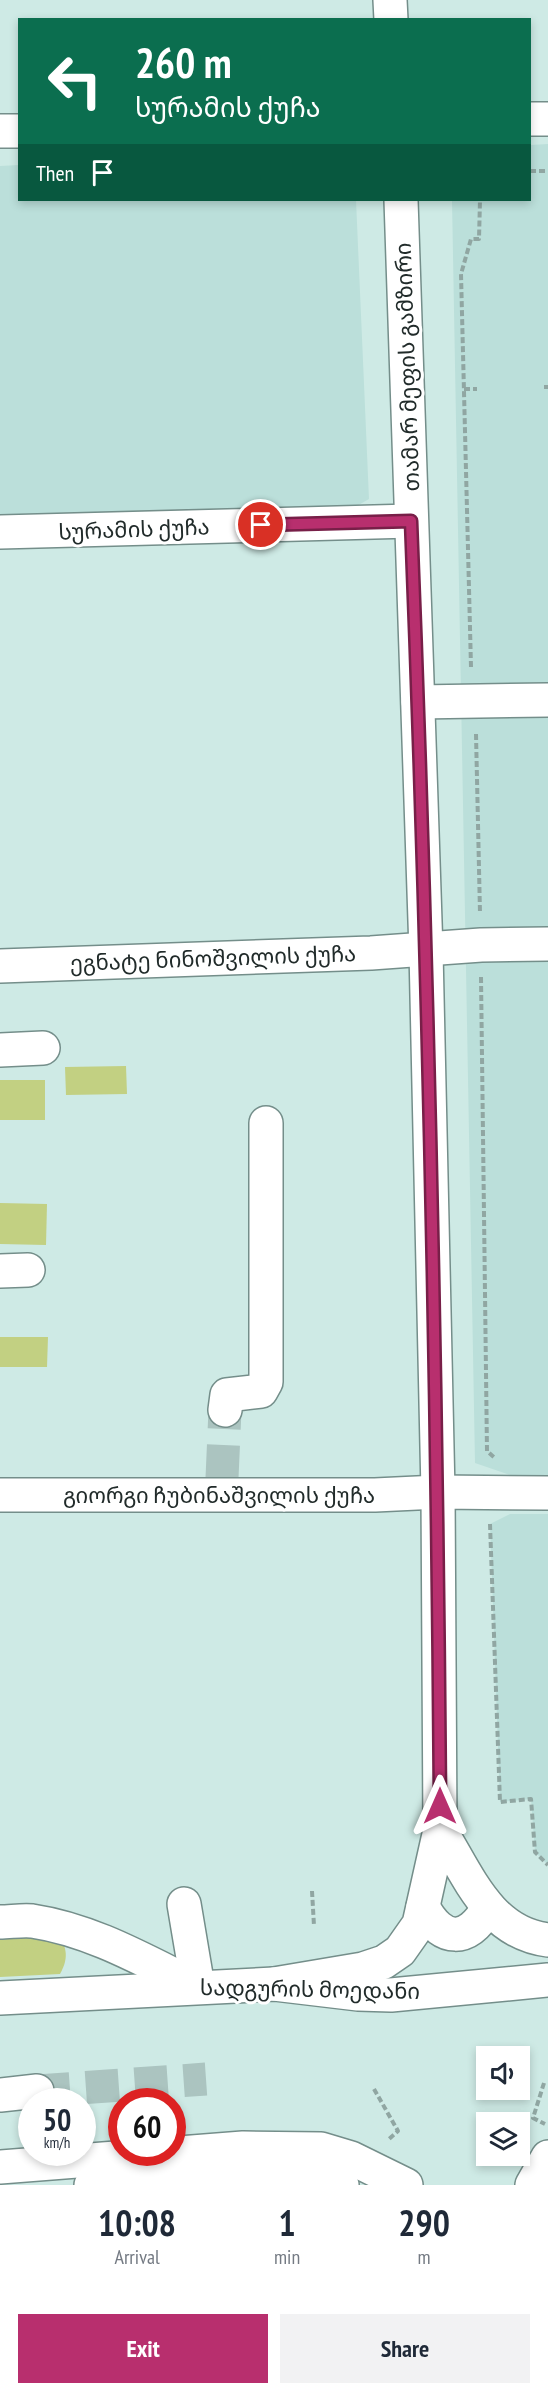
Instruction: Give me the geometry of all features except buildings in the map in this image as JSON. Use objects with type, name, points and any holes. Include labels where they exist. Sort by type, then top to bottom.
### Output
[{"type":"main road","points":[[390,0],[391,18]]},
{"type":"main road","points":[[531,119],[548,119]]},
{"type":"main road","points":[[0,131],[18,131]]},
{"type":"main road","name":"თამარ მეფის გამზირი","points":[[274,1984],[363,1969],[384,1962],[400,1951],[418,1924],[440,1830],[438,1492],[426,951],[401,201]]},
{"type":"main road","name":"სურამის ქუჩა","points":[[0,532],[411,521]]},
{"type":"main road","points":[[418,702],[548,700]]},
{"type":"main road","name":"ეგნატე ნინოშვილის ქუჩა","points":[[0,966],[426,951],[481,945],[548,944]]},
{"type":"main road","points":[[0,1050],[43,1048]]},
{"type":"main road","points":[[225,1410],[227,1395],[261,1391],[266,1382],[266,1123]]},
{"type":"main road","name":"გიორგი ჩუბინაშვილის ქუჩა","points":[[0,1495],[222,1487],[375,1496],[438,1492],[548,1493]]},
{"type":"main road","points":[[440,1830],[488,1908],[512,1929],[532,1938],[548,1940]]},
{"type":"main road","points":[[184,1904],[198,1987]]},
{"type":"main road","points":[[423,1907],[436,1927],[445,1932],[458,1934],[468,1932],[480,1923],[488,1908]]},
{"type":"main road","points":[[0,1922],[30,1921],[80,1932],[198,1987]]},
{"type":"main road","name":"სადგურის მოედანი","points":[[0,1998],[274,1984],[358,1994],[391,1995],[548,1980]]},
{"type":"main road","points":[[0,2095],[18,2093]]},
{"type":"main road","points":[[0,2168],[243,2148],[321,2148],[351,2158],[406,2185]]},
{"type":"main road","points":[[532,2185],[548,2157]]},
{"type":"main road","points":[[92,2185],[286,2172],[342,2185]]},
{"type":"path","points":[[531,171],[548,171]]},
{"type":"path","points":[[480,201],[479,238],[471,239],[461,274],[481,945],[487,1451],[501,1464]]},
{"type":"path","points":[[464,389],[477,389]]},
{"type":"path","points":[[500,1519],[490,1524],[500,1802],[531,1799],[535,1852],[548,1865]]},
{"type":"path","points":[[312,1892],[314,1926]]},
{"type":"path","points":[[544,2083],[533,2118],[548,2126]]},
{"type":"path","points":[[374,2089],[398,2131],[386,2141]]},
{"type":"shaded area","points":[[548,144],[548,1477],[513,1476],[475,1463],[452,201],[531,201],[531,145]]},
{"type":"shaded area","points":[[18,165],[18,201],[356,201],[369,499],[355,507],[0,518],[0,166]]},
{"type":"shaded area","points":[[510,1514],[548,1514],[548,1865],[535,1852],[531,1799],[500,1802],[490,1524]]},
{"type":"green space","points":[[126,1066],[127,1094],[66,1095],[65,1067]]},
{"type":"green space","points":[[0,1080],[45,1080],[45,1120],[0,1120]]},
{"type":"green space","points":[[0,1203],[47,1204],[46,1245],[0,1244]]},
{"type":"green space","points":[[0,1337],[48,1337],[47,1367],[0,1367]]},
{"type":"green space","points":[[56,1930],[66,1951],[65,1962],[60,1974],[0,1977],[0,1932]]},
{"type":"tunnel","points":[[222,1478],[225,1410]]},
{"type":"tunnel","points":[[79,2088],[206,2079]]},
{"type":"route","points":[[261,525],[411,521],[426,951],[438,1492],[440,1806]]}]
